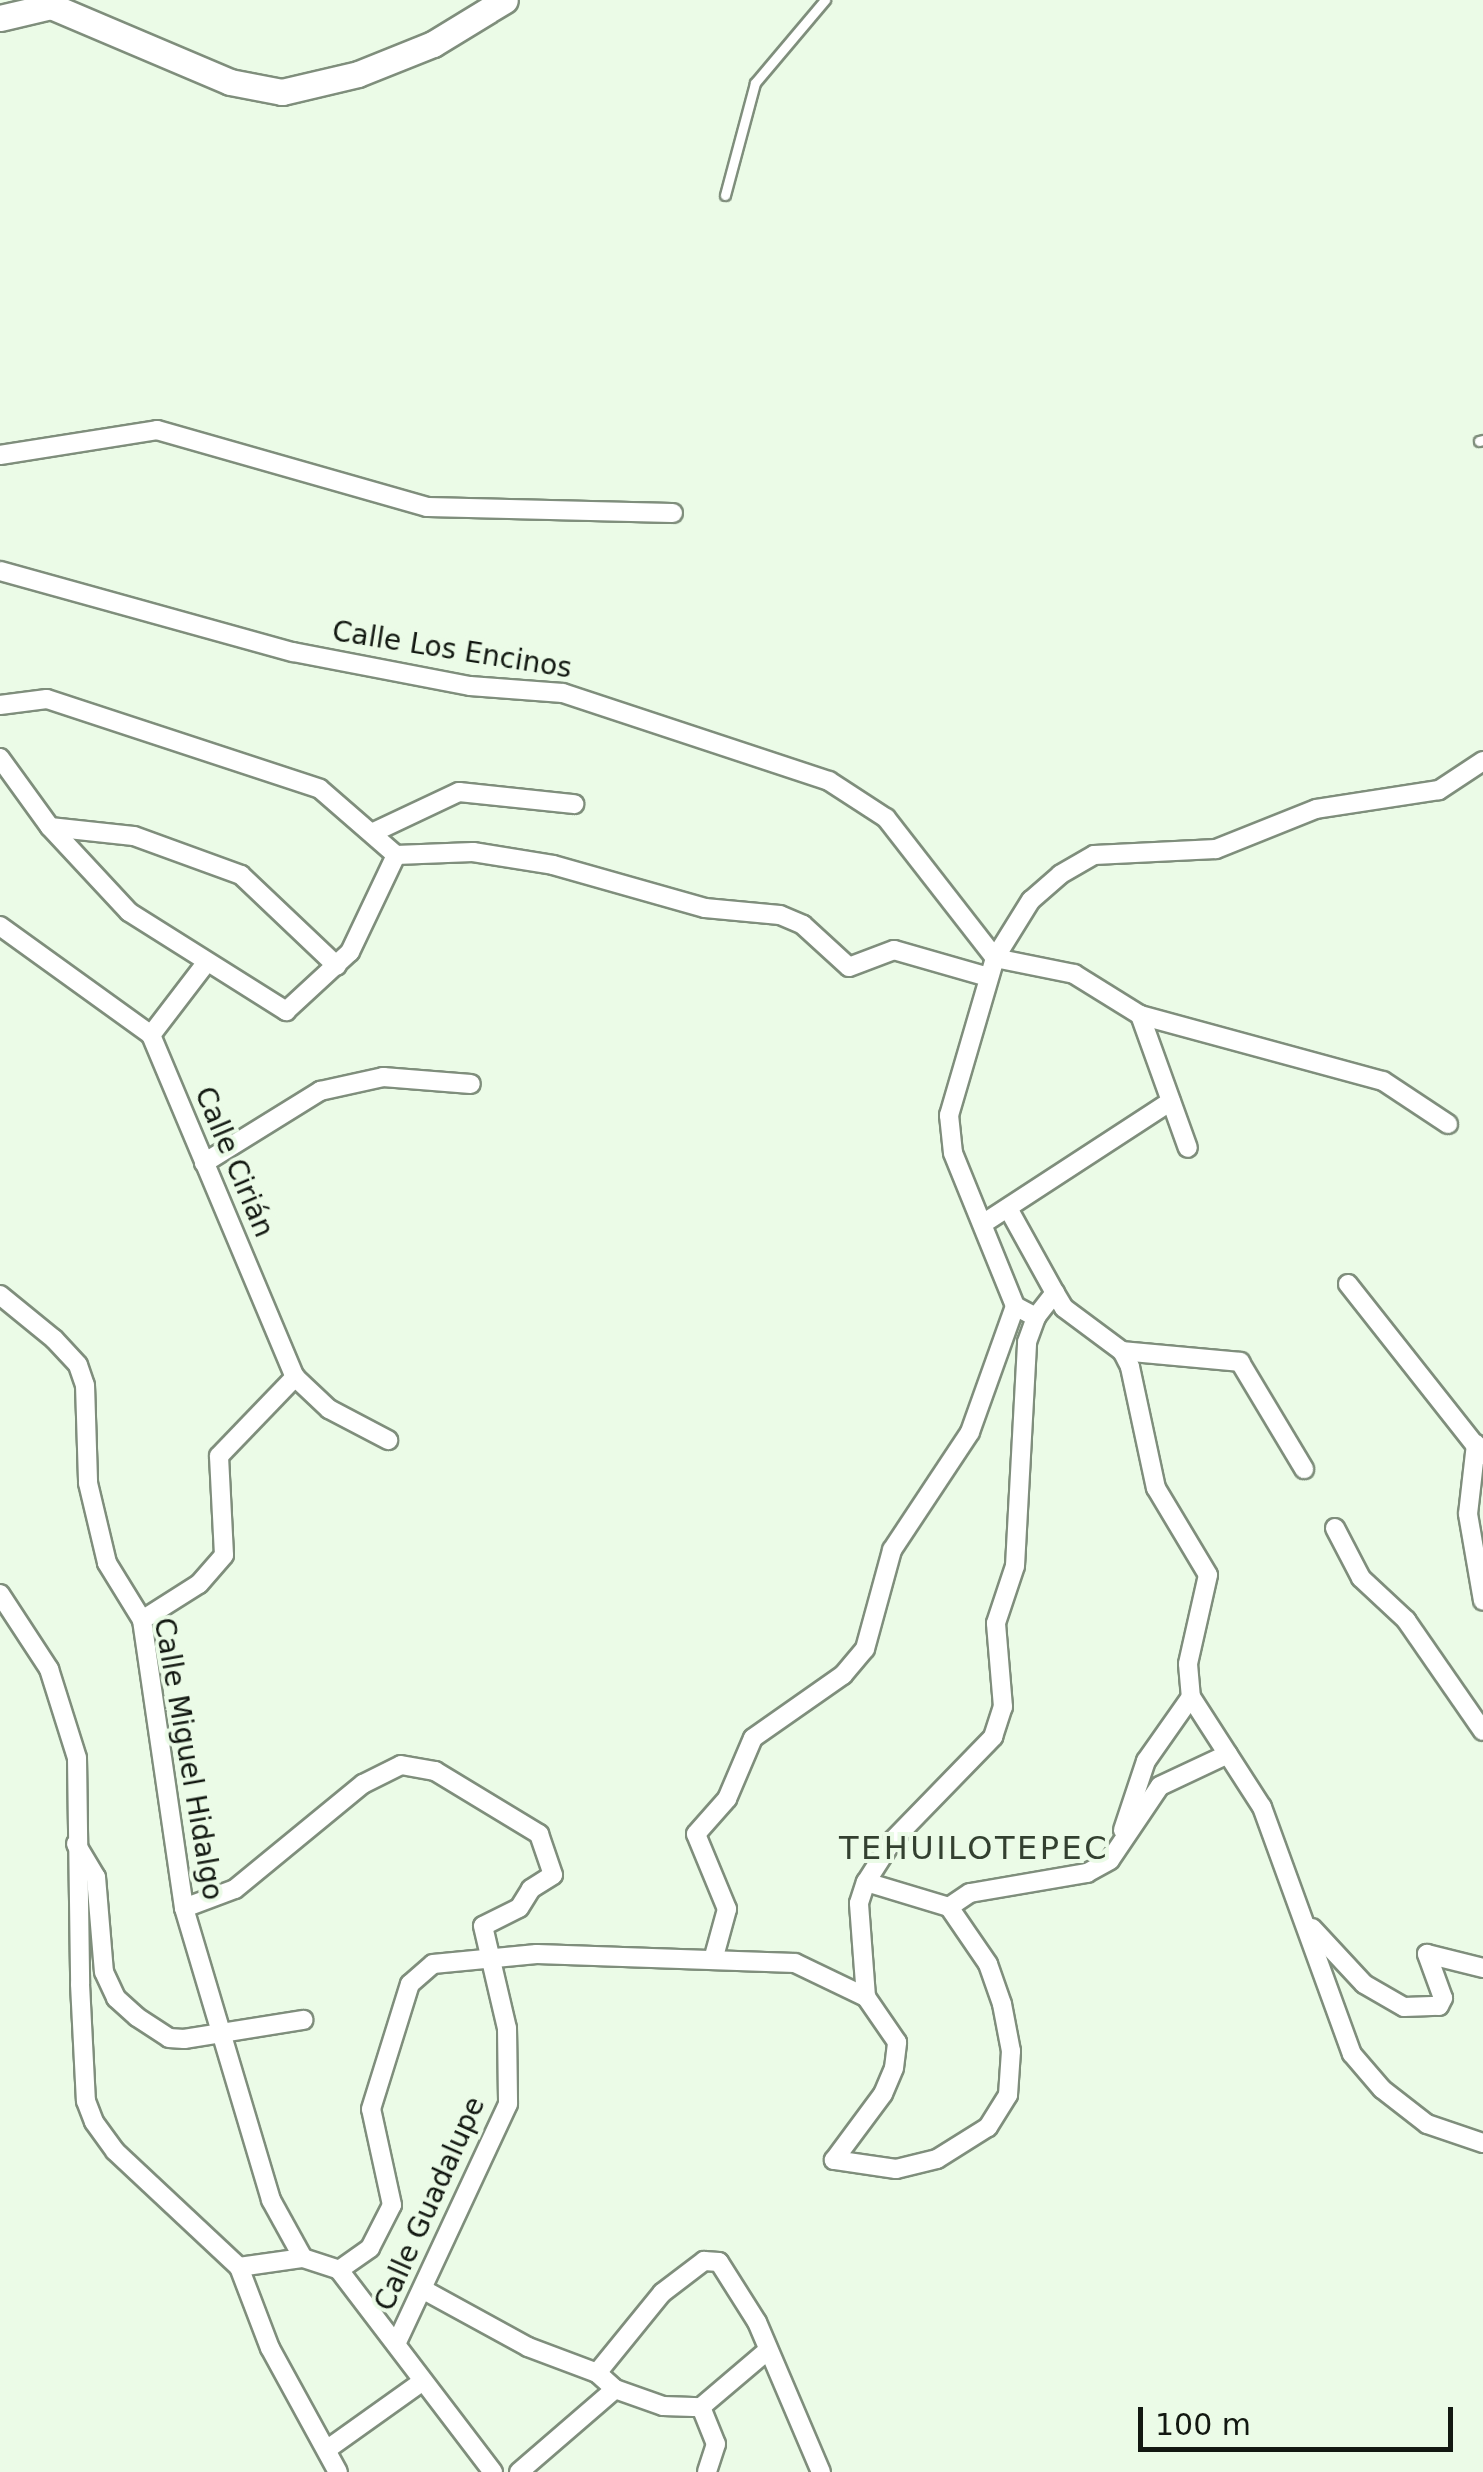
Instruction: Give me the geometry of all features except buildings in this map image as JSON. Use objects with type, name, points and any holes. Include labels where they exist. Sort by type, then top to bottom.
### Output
[{"type":"street","points":[[1,17],[52,6],[230,82],[282,92],[358,74],[433,44],[505,0]]},
{"type":"street","points":[[0,454],[157,430],[427,507],[674,513]]},
{"type":"street","name":"Calle Los Encinos","points":[[0,571],[293,652],[470,686],[563,693],[829,780],[886,818],[995,958]]},
{"type":"street","points":[[0,705],[47,699],[320,789],[396,855],[472,852],[554,865],[705,908],[780,915],[804,924],[850,967],[894,950],[988,977]]},
{"type":"street","points":[[0,758],[50,827],[129,912],[286,1011],[337,966],[362,934],[396,855]]},
{"type":"street","points":[[714,1960],[727,1909],[696,1834],[727,1799],[753,1738],[843,1675],[865,1649],[892,1550],[970,1432],[1015,1306],[954,1154],[949,1116],[995,958],[1031,900],[1094,855],[1216,849],[1316,810],[1439,790],[1483,762]]},
{"type":"street","points":[[374,832],[459,792],[574,804]]},
{"type":"street","points":[[50,827],[134,836],[241,875],[337,966]]},
{"type":"street","points":[[0,926],[150,1035],[206,963]]},
{"type":"street","points":[[995,958],[1074,974],[1140,1015],[1383,1081],[1448,1124]]},
{"type":"street","points":[[1140,1015],[1188,1148]]},
{"type":"street","name":"Calle Cirián","points":[[150,1035],[295,1377],[329,1409],[388,1440]]},
{"type":"street","points":[[204,1163],[320,1092],[384,1077],[470,1084]]},
{"type":"street","points":[[984,1223],[1171,1100]]},
{"type":"street","points":[[1009,1210],[1064,1308],[1122,1352],[1240,1362],[1304,1470]]},
{"type":"street","points":[[1348,1284],[1479,1450],[1468,1514],[1483,1601]]},
{"type":"street","points":[[866,1997],[859,1902],[866,1882],[893,1840],[993,1736],[1003,1708],[996,1623],[1015,1566],[1027,1342],[1036,1317],[1055,1293]]},
{"type":"street","name":"Calle Miguel Hidalgo","points":[[0,1295],[78,1365],[85,1385],[88,1483],[106,1563],[142,1620],[184,1908],[271,2200],[303,2258]]},
{"type":"street","points":[[1015,1306],[1036,1317]]},
{"type":"street","points":[[1122,1352],[1156,1488],[1208,1575],[1188,1664],[1191,1697],[1262,1807],[1310,1926],[1352,2054],[1382,2089],[1426,2124],[1483,2143]]},
{"type":"street","points":[[142,1620],[199,1584],[224,1555],[220,1456],[295,1377]]},
{"type":"street","points":[[1335,1528],[1362,1578],[1406,1620],[1483,1731]]},
{"type":"street","points":[[0,1594],[31,1634],[71,1727],[86,2101],[94,2122],[239,2267],[270,2348],[329,2448],[338,2472]]},
{"type":"street","points":[[1121,1840],[1130,1797],[1146,1761],[1191,1697]]},
{"type":"street","points":[[949,1907],[970,1893],[1088,1874],[1110,1860],[1160,1786],[1228,1754]]},
{"type":"street","name":"Calle Guadalupe","points":[[184,1908],[235,1889],[363,1784],[401,1765],[435,1771],[538,1834],[554,1875],[531,1889],[519,1908],[486,1921],[507,2028],[508,2104],[396,2344]]},
{"type":"street","points":[[76,1844],[96,1877],[104,1972],[116,1998],[169,2038],[222,2034],[303,2020]]},
{"type":"street","points":[[339,2270],[370,2248],[392,2205],[371,2109],[410,1984],[433,1964],[494,1956],[795,1962],[866,1997],[897,2042],[894,2068],[868,2116],[832,2156],[896,2169],[936,2160],[988,2127],[1008,2095],[1011,2052],[1002,2004],[988,1964],[949,1907],[866,1882]]},
{"type":"street","points":[[1310,1926],[1364,1984],[1404,2007],[1438,2006],[1443,1998],[1427,1954],[1483,1968]]},
{"type":"street","points":[[239,2267],[303,2258],[339,2270],[493,2472]]},
{"type":"street","points":[[597,2373],[662,2294],[704,2260],[719,2262],[767,2350],[821,2472]]},
{"type":"street","points":[[424,2290],[528,2347],[597,2373],[615,2389],[662,2406],[701,2406],[767,2350]]},
{"type":"street","points":[[329,2448],[422,2381]]},
{"type":"street","points":[[519,2472],[615,2389]]},
{"type":"street","points":[[701,2406],[716,2444],[708,2472]]},
{"type":"lane","points":[[725,195],[755,83],[825,0]]},
{"type":"district","name":"TEHUILOTEPEC","points":[[974,1848]]}]
